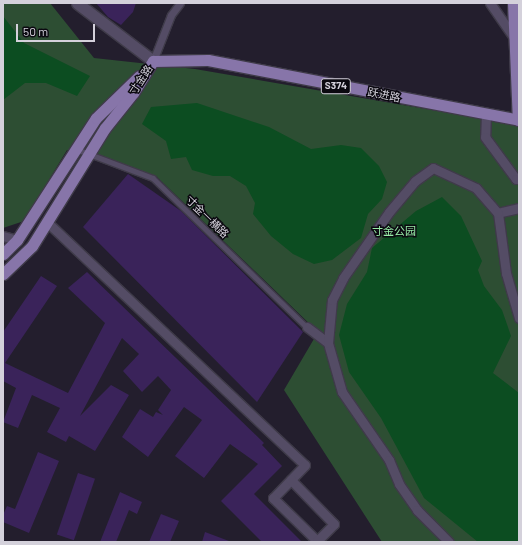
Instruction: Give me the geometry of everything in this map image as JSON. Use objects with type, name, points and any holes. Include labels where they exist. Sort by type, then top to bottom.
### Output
[{"type":"main road","name":"S374","points":[[515,10],[519,120]]},
{"type":"main road","name":"跃进路","points":[[153,61],[208,60],[519,120]]},
{"type":"main road","name":"寸金路","points":[[3,254],[17,240],[96,118],[153,61]]},
{"type":"main road","name":"寸金路","points":[[3,274],[32,246],[88,155],[153,61]]},
{"type":"street","points":[[77,3],[153,61],[171,15],[180,3]]},
{"type":"street","points":[[490,3],[515,39]]},
{"type":"street","points":[[486,114],[485,137],[516,179],[519,179]]},
{"type":"street","points":[[449,542],[408,497],[399,484],[389,460],[342,392],[328,343],[332,300],[343,278],[389,212],[415,181],[433,168],[476,188],[498,213],[506,273],[519,318]]},
{"type":"street","points":[[498,213],[519,208]]},
{"type":"street","points":[[47,222],[305,466],[291,480],[273,498],[317,541],[334,524],[291,480]]},
{"type":"street","points":[[3,236],[17,240]]},
{"type":"street","points":[[307,328],[328,343]]},
{"type":"lane","name":"寸金一横路","points":[[76,150],[153,178],[307,328]]},
{"type":"green space","name":"寸金公园","points":[[3,3],[50,3],[94,58],[195,69],[519,125],[519,542],[382,542],[284,390],[318,332],[156,176],[67,150],[24,221],[3,228]]},
{"type":"shaded area","points":[[3,16],[24,43],[90,76],[77,96],[46,83],[25,83],[3,100]]},
{"type":"shaded area","points":[[197,103],[269,127],[311,149],[341,145],[361,148],[379,166],[387,182],[382,199],[368,214],[361,238],[332,260],[314,264],[293,254],[271,236],[253,214],[255,203],[246,186],[230,176],[213,176],[192,170],[186,157],[171,159],[166,141],[142,124],[151,107]]},
{"type":"shaded area","points":[[442,197],[461,216],[482,261],[478,270],[484,286],[502,310],[511,336],[493,373],[519,393],[519,542],[478,542],[424,498],[381,418],[349,372],[339,335],[347,304],[367,272],[372,248],[416,211]]},
{"type":"building","points":[[96,3],[136,3],[133,12],[121,25],[108,17]]},
{"type":"building","points":[[128,174],[181,211],[303,332],[257,402],[83,227]]},
{"type":"building","points":[[87,272],[264,443],[262,445],[282,466],[254,494],[302,542],[262,542],[221,501],[258,464],[230,444],[204,478],[175,456],[202,420],[184,407],[148,457],[122,437],[140,409],[153,417],[156,412],[163,415],[158,410],[171,390],[158,376],[142,392],[123,371],[139,354],[122,338],[80,416],[111,385],[129,395],[95,451],[69,436],[66,442],[47,432],[60,408],[32,395],[18,428],[3,422],[16,388],[3,381],[3,332],[41,276],[57,286],[5,363],[68,393],[105,323],[68,288]]},
{"type":"building","points":[[38,452],[59,461],[29,533],[3,522],[3,515],[7,506],[15,509]]},
{"type":"building","points":[[78,473],[95,479],[74,540],[57,534]]},
{"type":"building","points":[[120,492],[142,502],[137,514],[129,510],[116,542],[100,542]]},
{"type":"building","points":[[161,514],[179,521],[170,542],[149,542]]},
{"type":"building","points":[[205,532],[229,541],[229,542],[202,542]]}]
